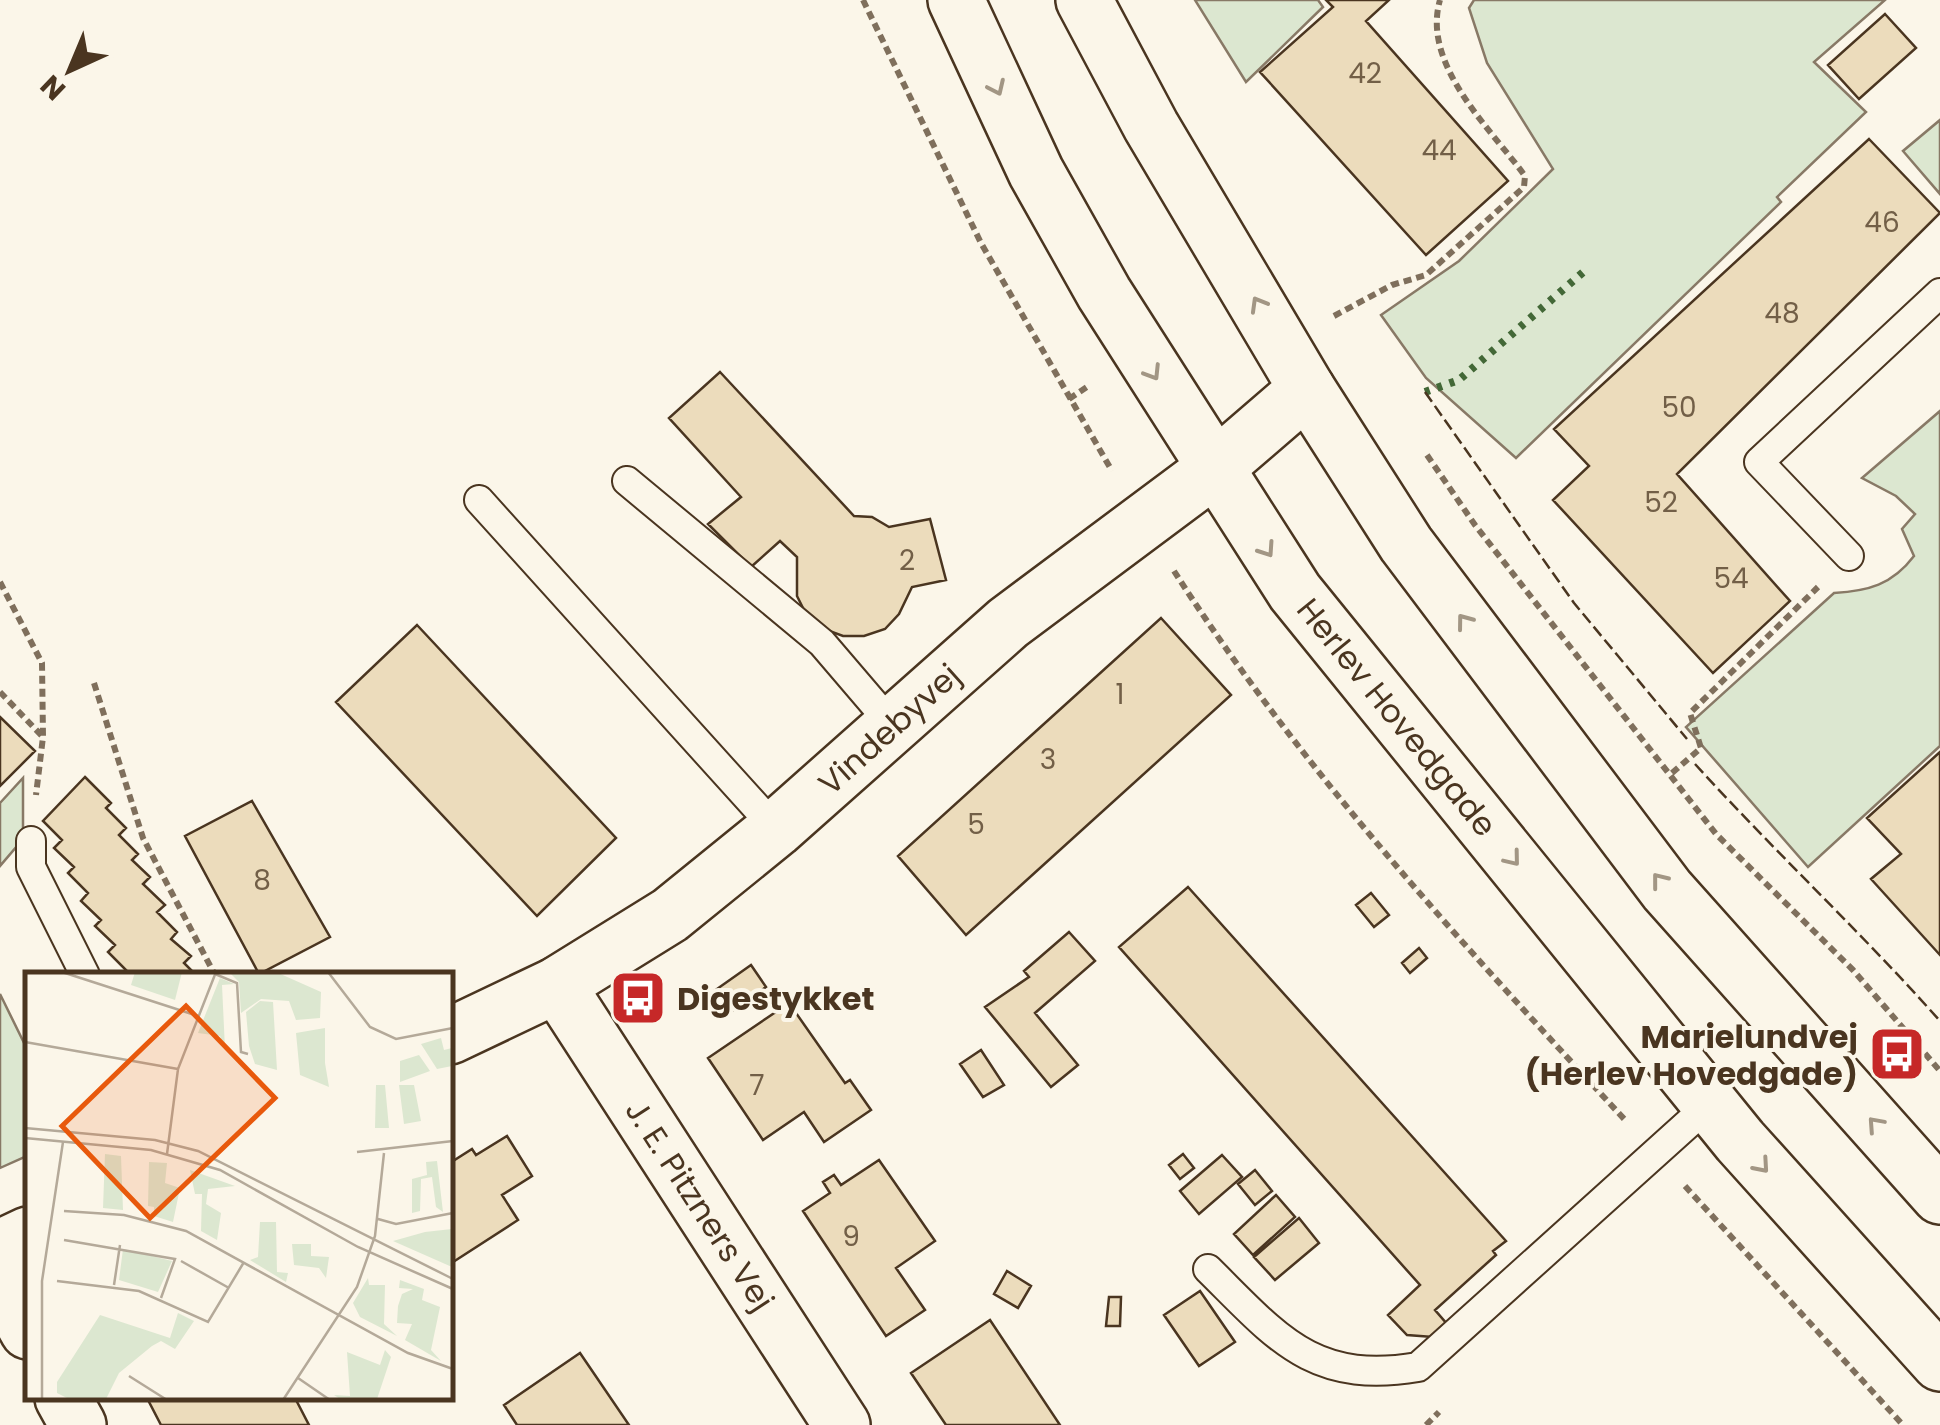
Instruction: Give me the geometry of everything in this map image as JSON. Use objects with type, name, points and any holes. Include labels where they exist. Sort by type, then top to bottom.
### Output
[{"type":"main road","name":"Herlev Hovedgade","points":[[956,0],[1036,172],[1104,294],[1212,470],[1295,592],[1711,1103],[1809,1220],[1940,1363]]},
{"type":"main road","points":[[1084,0],[1151,126],[1306,389],[1406,544],[1666,890],[1940,1196]]},
{"type":"main road","name":"Vindebyvej","points":[[452,1035],[557,985],[670,915],[776,829],[1008,623],[1212,470],[1306,389]]},
{"type":"main road","name":"J. E. Pitzners Vej","points":[[557,985],[842,1425]]},
{"type":"main road","points":[[0,1248],[25,1236]]},
{"type":"main road","points":[[0,1280],[25,1326]]},
{"type":"main road","points":[[64,1400],[78,1425]]},
{"type":"lane","points":[[1850,556],[1759,462],[1940,294]]},
{"type":"lane","points":[[626,481],[822,643],[892,726]]},
{"type":"lane","points":[[480,500],[776,829]]},
{"type":"lane","points":[[31,840],[30,867],[83,972]]},
{"type":"lane","points":[[1208,1269],[1286,1346],[1340,1368],[1377,1374],[1418,1368],[1711,1103]]},
{"type":"path","points":[[1334,316],[1392,285],[1426,274],[1524,188],[1525,176],[1462,94],[1445,59],[1438,35],[1440,0]]},
{"type":"path","points":[[1324,300],[1341,328]]},
{"type":"path","points":[[1420,446],[1476,525],[1716,834],[1853,970],[1940,1071]]},
{"type":"path","points":[[1672,773],[1700,748],[1690,713],[1850,556]]},
{"type":"path","points":[[0,582],[42,663],[43,737],[31,840]]},
{"type":"path","points":[[94,683],[143,838],[213,972]]},
{"type":"path","points":[[0,692],[43,737]]},
{"type":"green space","points":[[1195,0],[1318,0],[1323,7],[1246,82]]},
{"type":"green space","points":[[1474,0],[1885,0],[1814,62],[1866,112],[1777,197],[1781,202],[1516,458],[1426,378],[1381,315],[1459,261],[1553,169],[1487,63],[1469,8]]},
{"type":"green space","points":[[1940,120],[1940,194],[1903,151]]},
{"type":"green space","points":[[1940,411],[1940,746],[1808,867],[1686,727],[1834,593],[1879,585],[1906,566],[1914,556],[1902,529],[1915,514],[1896,496],[1862,478]]},
{"type":"green space","points":[[23,778],[23,839],[0,866],[0,803]]},
{"type":"green space","points":[[0,994],[25,1045],[25,1157],[0,1168]]},
{"type":"building","points":[[1326,0],[1389,0],[1366,21],[1508,181],[1426,255],[1260,72],[1333,7]]},
{"type":"building","points":[[1885,14],[1916,48],[1859,99],[1828,65]]},
{"type":"building","points":[[1869,139],[1940,213],[1677,474],[1790,601],[1713,673],[1553,500],[1589,466],[1554,429]]},
{"type":"building","points":[[720,372],[854,516],[872,517],[889,527],[930,519],[946,580],[912,587],[899,614],[885,629],[864,636],[843,636],[824,629],[806,614],[797,596],[797,557],[780,541],[751,567],[708,524],[741,497],[669,418]]},
{"type":"building","points":[[1161,618],[1231,695],[966,935],[898,856]]},
{"type":"building","points":[[417,625],[616,838],[537,916],[336,702]]},
{"type":"building","points":[[0,717],[35,751],[0,786]]},
{"type":"building","points":[[1940,752],[1940,955],[1871,879],[1901,854],[1867,818]]},
{"type":"building","points":[[85,777],[111,803],[106,808],[126,828],[119,835],[138,854],[132,860],[150,877],[143,884],[165,905],[157,912],[177,932],[171,939],[191,956],[184,963],[193,972],[126,972],[108,952],[115,945],[95,926],[101,920],[81,901],[88,893],[68,873],[74,867],[54,848],[62,840],[43,821]]},
{"type":"building","points":[[252,801],[330,937],[258,972],[185,836]]},
{"type":"building","points":[[1188,887],[1506,1241],[1493,1251],[1496,1255],[1435,1310],[1447,1324],[1433,1337],[1407,1335],[1388,1315],[1420,1285],[1119,947]]},
{"type":"building","points":[[1371,893],[1389,915],[1374,927],[1356,905]]},
{"type":"building","points":[[1069,932],[1095,961],[1035,1013],[1078,1065],[1051,1087],[985,1007],[1029,977],[1024,971]]},
{"type":"building","points":[[1419,948],[1427,958],[1410,973],[1402,963]]},
{"type":"building","points":[[751,965],[766,987],[722,1018],[707,996]]},
{"type":"building","points":[[789,1003],[845,1083],[850,1080],[871,1110],[824,1142],[804,1112],[763,1140],[708,1058]]},
{"type":"building","points":[[981,1050],[1004,1085],[983,1097],[960,1064]]},
{"type":"building","points":[[507,1136],[532,1176],[502,1195],[518,1220],[452,1263],[452,1162],[472,1149],[476,1155]]},
{"type":"building","points":[[1183,1154],[1194,1168],[1180,1179],[1169,1165]]},
{"type":"building","points":[[1222,1155],[1242,1177],[1199,1214],[1180,1191]]},
{"type":"building","points":[[879,1160],[935,1241],[896,1268],[925,1310],[886,1336],[803,1211],[830,1193],[823,1182],[834,1175],[841,1185]]},
{"type":"building","points":[[1255,1170],[1272,1191],[1255,1205],[1238,1184]]},
{"type":"building","points":[[1276,1195],[1295,1217],[1253,1255],[1234,1234]]},
{"type":"building","points":[[1299,1218],[1319,1243],[1275,1280],[1254,1257]]},
{"type":"building","points":[[1007,1271],[1031,1286],[1018,1308],[994,1294]]},
{"type":"building","points":[[1200,1291],[1235,1342],[1199,1366],[1164,1315]]},
{"type":"building","points":[[1109,1297],[1121,1297],[1120,1326],[1106,1326]]},
{"type":"building","points":[[990,1320],[1060,1425],[946,1425],[911,1373]]},
{"type":"building","points":[[580,1353],[629,1425],[517,1425],[504,1405]]},
{"type":"building","points":[[148,1400],[296,1400],[309,1425],[161,1425]]},
{"type":"hedge","points":[[1425,392],[1459,380],[1588,268]]},
{"type":"fence","points":[[1425,392],[1574,603],[1687,739]]},
{"type":"fence","points":[[1695,764],[1940,1021]]},
{"type":"place","name":"Digestykket","points":[[638,998]]},
{"type":"place","name":"Marielundvej (Herlev Hovedgade)","points":[[1897,1054]]}]
